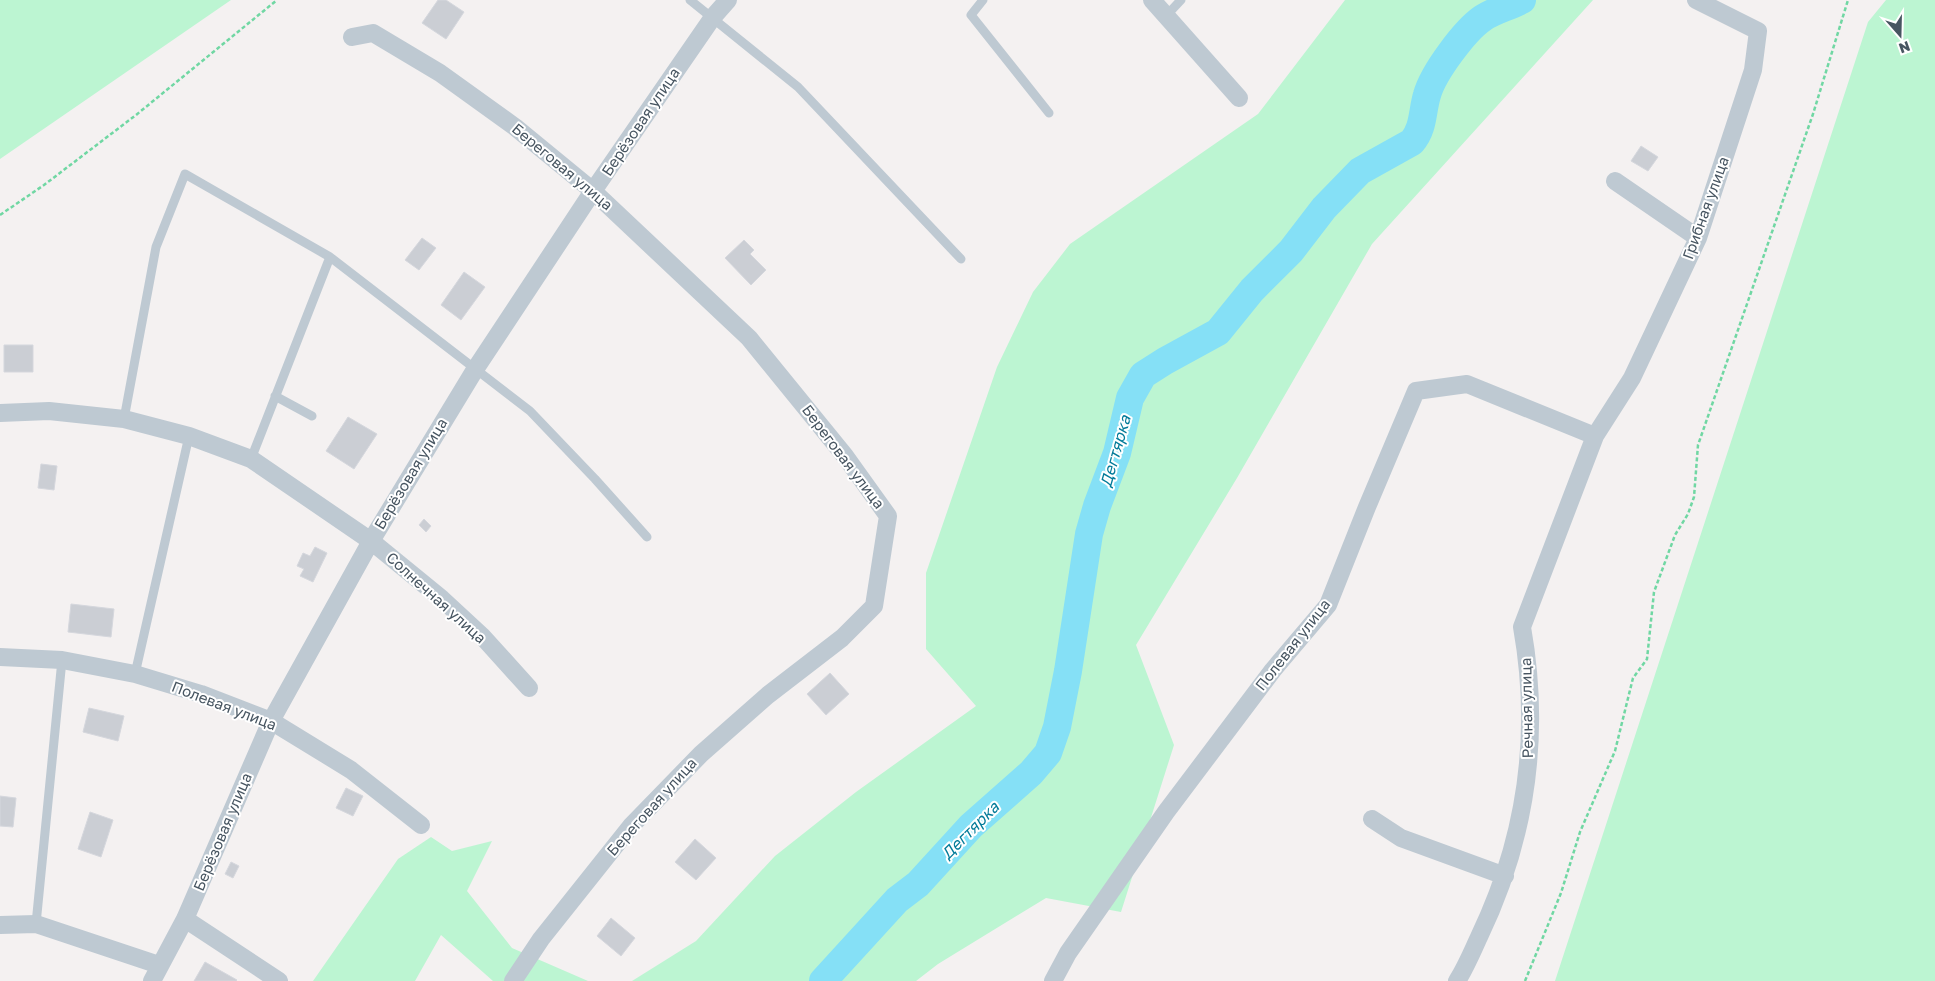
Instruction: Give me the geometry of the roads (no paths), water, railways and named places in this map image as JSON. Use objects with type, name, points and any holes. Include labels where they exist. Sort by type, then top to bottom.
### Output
[{"type":"street","name":"Берёзовая улица","points":[[155,973],[185,919],[271,721],[371,540],[476,368],[593,191],[713,18],[728,0]]},
{"type":"street","points":[[1152,0],[1239,98]]},
{"type":"street","name":"Грибная улица","points":[[1595,436],[1632,378],[1698,238],[1753,70],[1758,31],[1696,0]]},
{"type":"street","name":"Береговая улица","points":[[352,38],[373,34],[440,73],[515,127],[593,191],[749,338],[845,456],[888,516],[874,606],[842,638],[768,695],[701,754],[631,826],[541,939],[513,981]]},
{"type":"street","points":[[1614,181],[1698,238]]},
{"type":"street","name":"Полевая улица","points":[[1052,981],[1068,953],[1166,812],[1273,670],[1328,605],[1416,391],[1467,384],[1595,436]]},
{"type":"street","name":"Солнечная улица","points":[[0,413],[49,411],[124,419],[189,436],[251,459],[371,540],[442,599],[482,636],[529,688]]},
{"type":"street","name":"Речная улица","points":[[1457,981],[1495,905],[1512,853],[1527,782],[1530,710],[1527,652],[1522,626],[1595,436]]},
{"type":"street","name":"Полевая улица","points":[[0,657],[62,660],[135,674],[201,694],[271,721],[351,770],[421,825]]},
{"type":"street","points":[[1372,819],[1401,838],[1505,876]]},
{"type":"street","points":[[185,919],[279,981]]},
{"type":"street","points":[[0,925],[36,924],[155,973]]},
{"type":"lane","points":[[690,0],[798,87],[961,259]]},
{"type":"lane","points":[[983,0],[971,15],[1049,113]]},
{"type":"lane","points":[[1166,16],[1182,0]]},
{"type":"lane","points":[[124,419],[156,247],[185,174],[330,257],[476,368],[530,411],[647,537]]},
{"type":"lane","points":[[251,459],[330,257]]},
{"type":"lane","points":[[275,396],[312,416]]},
{"type":"lane","points":[[135,674],[189,436]]},
{"type":"lane","points":[[36,924],[62,660]]},
{"type":"waterway","name":"Дегтярка","points":[[823,981],[897,900],[918,884],[971,826],[1031,773],[1048,753],[1057,727],[1068,671],[1089,534],[1097,506],[1117,453],[1130,398],[1143,375],[1218,332],[1252,290],[1291,251],[1324,208],[1360,171],[1412,142],[1421,125],[1430,86],[1459,42],[1483,18],[1522,0]]}]
